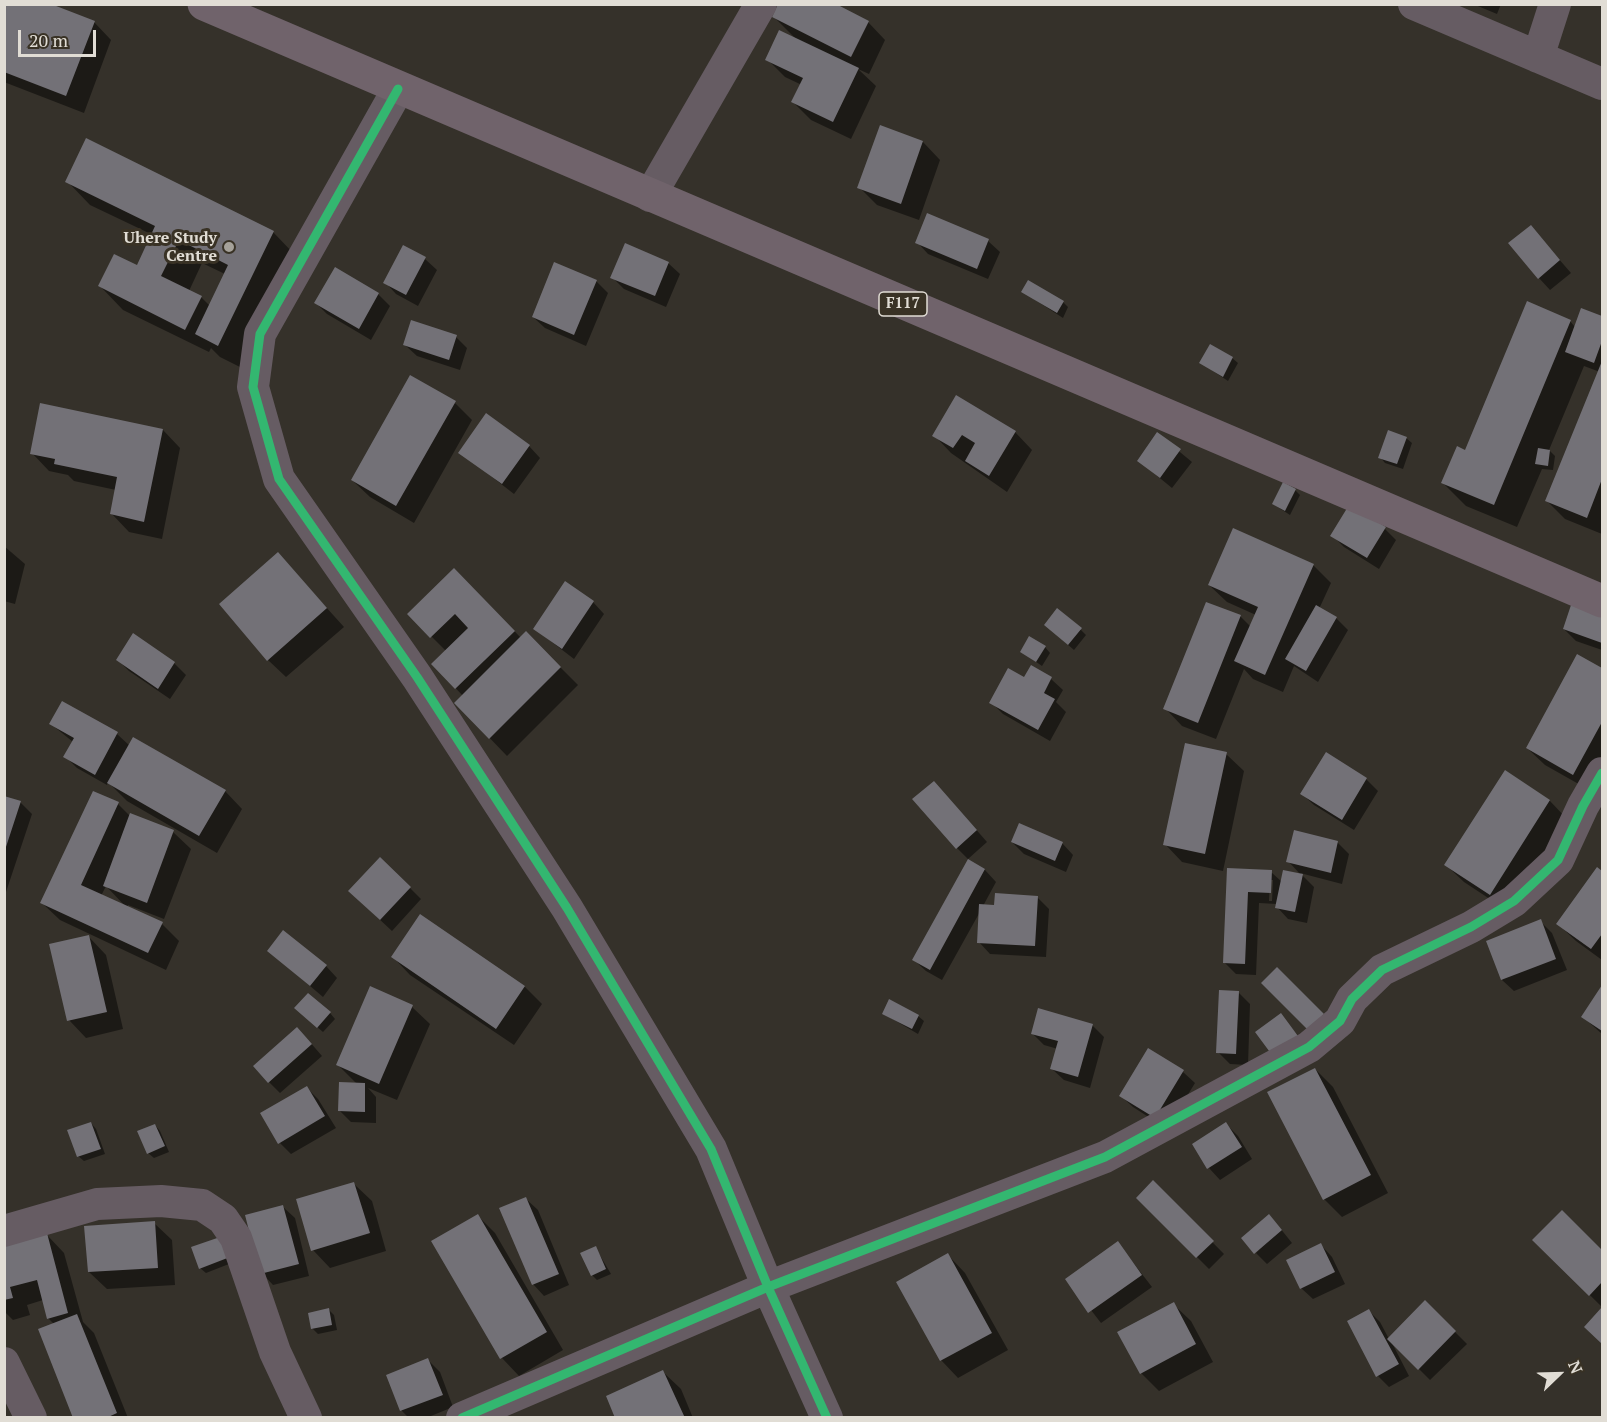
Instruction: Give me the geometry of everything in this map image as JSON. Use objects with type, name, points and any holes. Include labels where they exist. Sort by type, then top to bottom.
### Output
[{"type":"main road","name":"F117","points":[[204,4],[398,89],[1602,601]]},
{"type":"street","points":[[650,196],[761,4]]},
{"type":"street","points":[[1414,4],[1602,84]]},
{"type":"street","points":[[1538,57],[1556,4]]},
{"type":"street","points":[[398,89],[260,334],[253,387],[279,479],[417,677],[567,908],[711,1149],[768,1287],[827,1418]]},
{"type":"street","points":[[462,1418],[768,1287],[1105,1157],[1309,1047],[1340,1021],[1352,999],[1382,970],[1471,927],[1514,901],[1558,860],[1593,814],[1602,773]]},
{"type":"street","points":[[4,1231],[97,1204],[161,1201],[202,1206],[223,1219],[236,1238],[275,1352],[306,1418]]},
{"type":"street","points":[[4,1363],[31,1418]]},
{"type":"building","points":[[6,4],[51,4],[95,21],[66,96],[4,72]]},
{"type":"building","points":[[778,4],[836,4],[869,21],[851,57],[772,17]]},
{"type":"building","points":[[779,30],[859,68],[833,122],[791,102],[803,78],[765,60]]},
{"type":"building","points":[[880,125],[923,141],[901,204],[857,188]]},
{"type":"building","name":"Uhere Study Centre","points":[[86,138],[274,231],[218,346],[195,334],[228,265],[179,240],[161,276],[202,296],[185,330],[98,286],[114,254],[137,265],[155,226],[65,182]]},
{"type":"building","points":[[927,213],[989,239],[977,269],[915,243]]},
{"type":"building","points":[[1531,225],[1560,260],[1538,279],[1508,243]]},
{"type":"building","points":[[625,243],[669,262],[655,296],[610,278]]},
{"type":"building","points":[[403,245],[426,257],[406,295],[383,283]]},
{"type":"building","points":[[554,262],[597,280],[574,335],[532,317]]},
{"type":"building","points":[[335,267],[379,293],[359,329],[314,303]]},
{"type":"building","points":[[1028,280],[1064,301],[1057,313],[1021,292]]},
{"type":"building","points":[[1527,301],[1571,320],[1494,505],[1441,483],[1457,446],[1465,450]]},
{"type":"building","points":[[1581,308],[1602,316],[1602,341],[1594,363],[1565,352]]},
{"type":"building","points":[[411,320],[457,335],[449,360],[403,345]]},
{"type":"building","points":[[1210,344],[1233,357],[1223,377],[1199,363]]},
{"type":"building","points":[[1602,361],[1602,479],[1587,518],[1545,501]]},
{"type":"building","points":[[410,375],[456,401],[396,506],[351,480]]},
{"type":"building","points":[[956,395],[1016,431],[989,476],[965,461],[975,443],[962,435],[953,448],[932,436]]},
{"type":"building","points":[[40,403],[163,429],[144,522],[110,514],[117,477],[54,464],[55,459],[30,454]]},
{"type":"building","points":[[486,413],[530,445],[502,484],[458,453]]},
{"type":"building","points":[[1388,430],[1407,437],[1397,464],[1378,458]]},
{"type":"building","points":[[1157,432],[1181,449],[1160,478],[1137,461]]},
{"type":"building","points":[[1538,448],[1550,450],[1548,466],[1535,464]]},
{"type":"building","points":[[1283,482],[1296,489],[1285,511],[1272,504]]},
{"type":"building","points":[[1349,505],[1386,527],[1367,558],[1330,536]]},
{"type":"building","points":[[1233,528],[1314,564],[1265,675],[1234,661],[1258,607],[1208,585]]},
{"type":"building","points":[[278,552],[327,608],[267,661],[219,604]]},
{"type":"building","points":[[454,568],[515,631],[455,689],[431,664],[468,628],[455,614],[430,638],[407,614]]},
{"type":"building","points":[[565,581],[594,601],[562,649],[533,629]]},
{"type":"building","points":[[1206,602],[1241,615],[1198,723],[1163,709]]},
{"type":"building","points":[[1572,602],[1602,613],[1602,643],[1563,629]]},
{"type":"building","points":[[1316,605],[1337,617],[1306,671],[1285,659]]},
{"type":"building","points":[[1057,608],[1082,628],[1068,645],[1044,625]]},
{"type":"building","points":[[526,631],[561,667],[489,739],[454,703]]},
{"type":"building","points":[[133,633],[175,662],[158,689],[116,660]]},
{"type":"building","points":[[1029,636],[1046,646],[1036,662],[1020,652]]},
{"type":"building","points":[[1577,654],[1602,668],[1602,722],[1573,775],[1526,748]]},
{"type":"building","points":[[1031,665],[1052,677],[1044,693],[1055,699],[1038,730],[989,703],[1008,668],[1024,677]]},
{"type":"building","points":[[62,701],[118,732],[95,775],[63,757],[74,738],[49,724]]},
{"type":"building","points":[[133,737],[226,790],[199,836],[107,783]]},
{"type":"building","points":[[1185,743],[1227,752],[1205,854],[1163,845]]},
{"type":"building","points":[[1326,752],[1367,778],[1342,820],[1300,794]]},
{"type":"building","points":[[1505,770],[1550,800],[1490,895],[1444,865]]},
{"type":"building","points":[[934,781],[977,830],[956,849],[912,799]]},
{"type":"building","points":[[93,791],[119,802],[81,885],[163,922],[148,953],[40,903]]},
{"type":"building","points":[[4,796],[21,801],[5,850],[4,850]]},
{"type":"building","points":[[130,813],[174,830],[147,903],[103,886]]},
{"type":"building","points":[[1019,823],[1063,842],[1055,861],[1011,842]]},
{"type":"building","points":[[1294,830],[1338,841],[1331,873],[1286,862]]},
{"type":"building","points":[[380,857],[411,887],[380,920],[348,891]]},
{"type":"building","points":[[968,859],[985,869],[930,970],[912,960]]},
{"type":"building","points":[[1597,867],[1602,871],[1602,934],[1591,949],[1556,924]]},
{"type":"building","points":[[1227,868],[1272,870],[1271,893],[1248,892],[1245,964],[1223,963]]},
{"type":"building","points":[[1283,870],[1303,874],[1295,912],[1275,908]]},
{"type":"building","points":[[995,893],[1038,896],[1035,946],[977,943],[979,904],[994,905]]},
{"type":"building","points":[[420,914],[525,986],[496,1029],[391,957]]},
{"type":"building","points":[[1541,919],[1556,959],[1501,980],[1486,941]]},
{"type":"building","points":[[283,930],[327,965],[310,986],[267,951]]},
{"type":"building","points":[[89,935],[107,1012],[67,1021],[49,944]]},
{"type":"building","points":[[1277,967],[1324,1014],[1308,1030],[1261,983]]},
{"type":"building","points":[[1602,985],[1602,1031],[1581,1017]]},
{"type":"building","points":[[370,986],[413,1005],[379,1084],[336,1065]]},
{"type":"building","points":[[1219,990],[1239,991],[1236,1054],[1216,1053]]},
{"type":"building","points":[[308,993],[331,1012],[317,1028],[294,1008]]},
{"type":"building","points":[[889,999],[919,1015],[912,1029],[882,1014]]},
{"type":"building","points":[[1038,1008],[1093,1024],[1078,1077],[1050,1069],[1058,1041],[1031,1034]]},
{"type":"building","points":[[1281,1013],[1298,1036],[1272,1055],[1255,1032]]},
{"type":"building","points":[[297,1027],[312,1044],[268,1083],[253,1066]]},
{"type":"building","points":[[1148,1048],[1184,1070],[1155,1118],[1119,1096]]},
{"type":"building","points":[[1315,1068],[1371,1175],[1323,1200],[1267,1092]]},
{"type":"building","points":[[339,1082],[365,1083],[365,1112],[338,1111]]},
{"type":"building","points":[[307,1086],[325,1116],[278,1144],[260,1113]]},
{"type":"building","points":[[91,1122],[101,1149],[77,1157],[67,1130]]},
{"type":"building","points":[[1226,1122],[1242,1147],[1207,1169],[1192,1144]]},
{"type":"building","points":[[155,1124],[165,1146],[147,1154],[137,1131]]},
{"type":"building","points":[[1153,1180],[1214,1241],[1196,1258],[1136,1198]]},
{"type":"building","points":[[354,1182],[370,1233],[311,1251],[296,1199]]},
{"type":"building","points":[[526,1197],[559,1274],[532,1285],[499,1208]]},
{"type":"building","points":[[283,1205],[299,1264],[260,1274],[245,1215]]},
{"type":"building","points":[[1562,1210],[1602,1250],[1602,1282],[1589,1296],[1532,1240]]},
{"type":"building","points":[[478,1214],[547,1332],[500,1359],[431,1241]]},
{"type":"building","points":[[1269,1214],[1282,1230],[1254,1254],[1241,1238]]},
{"type":"building","points":[[155,1221],[158,1268],[88,1272],[84,1226]]},
{"type":"building","points":[[47,1233],[68,1313],[47,1319],[37,1280],[10,1287],[13,1298],[4,1300],[4,1245]]},
{"type":"building","points":[[223,1236],[230,1257],[199,1269],[191,1247]]},
{"type":"building","points":[[1118,1241],[1142,1275],[1088,1313],[1065,1279]]},
{"type":"building","points":[[1321,1243],[1335,1272],[1300,1289],[1286,1260]]},
{"type":"building","points":[[596,1246],[606,1269],[591,1276],[580,1253]]},
{"type":"building","points":[[948,1253],[992,1333],[940,1361],[896,1282]]},
{"type":"building","points":[[1425,1300],[1456,1331],[1418,1370],[1387,1339]]},
{"type":"building","points":[[1174,1302],[1196,1344],[1140,1374],[1117,1332]]},
{"type":"building","points":[[1602,1307],[1602,1344],[1584,1327]]},
{"type":"building","points":[[329,1308],[332,1325],[311,1329],[308,1313]]},
{"type":"building","points":[[1369,1309],[1399,1364],[1376,1377],[1347,1321]]},
{"type":"building","points":[[77,1314],[117,1413],[106,1418],[73,1418],[38,1329]]},
{"type":"building","points":[[428,1358],[443,1395],[400,1411],[386,1375]]},
{"type":"building","points":[[663,1370],[685,1418],[615,1418],[606,1396]]},
{"type":"cycle path","points":[[398,89],[260,334],[253,387],[279,479],[417,677],[567,908],[711,1149],[768,1287],[827,1418]]},
{"type":"cycle path","points":[[462,1418],[768,1287],[1105,1157],[1309,1047],[1340,1021],[1352,999],[1382,970],[1471,927],[1514,901],[1558,860],[1583,806],[1602,773]]},
{"type":"place","name":"Uhere Study Centre","points":[[229,247]]}]
